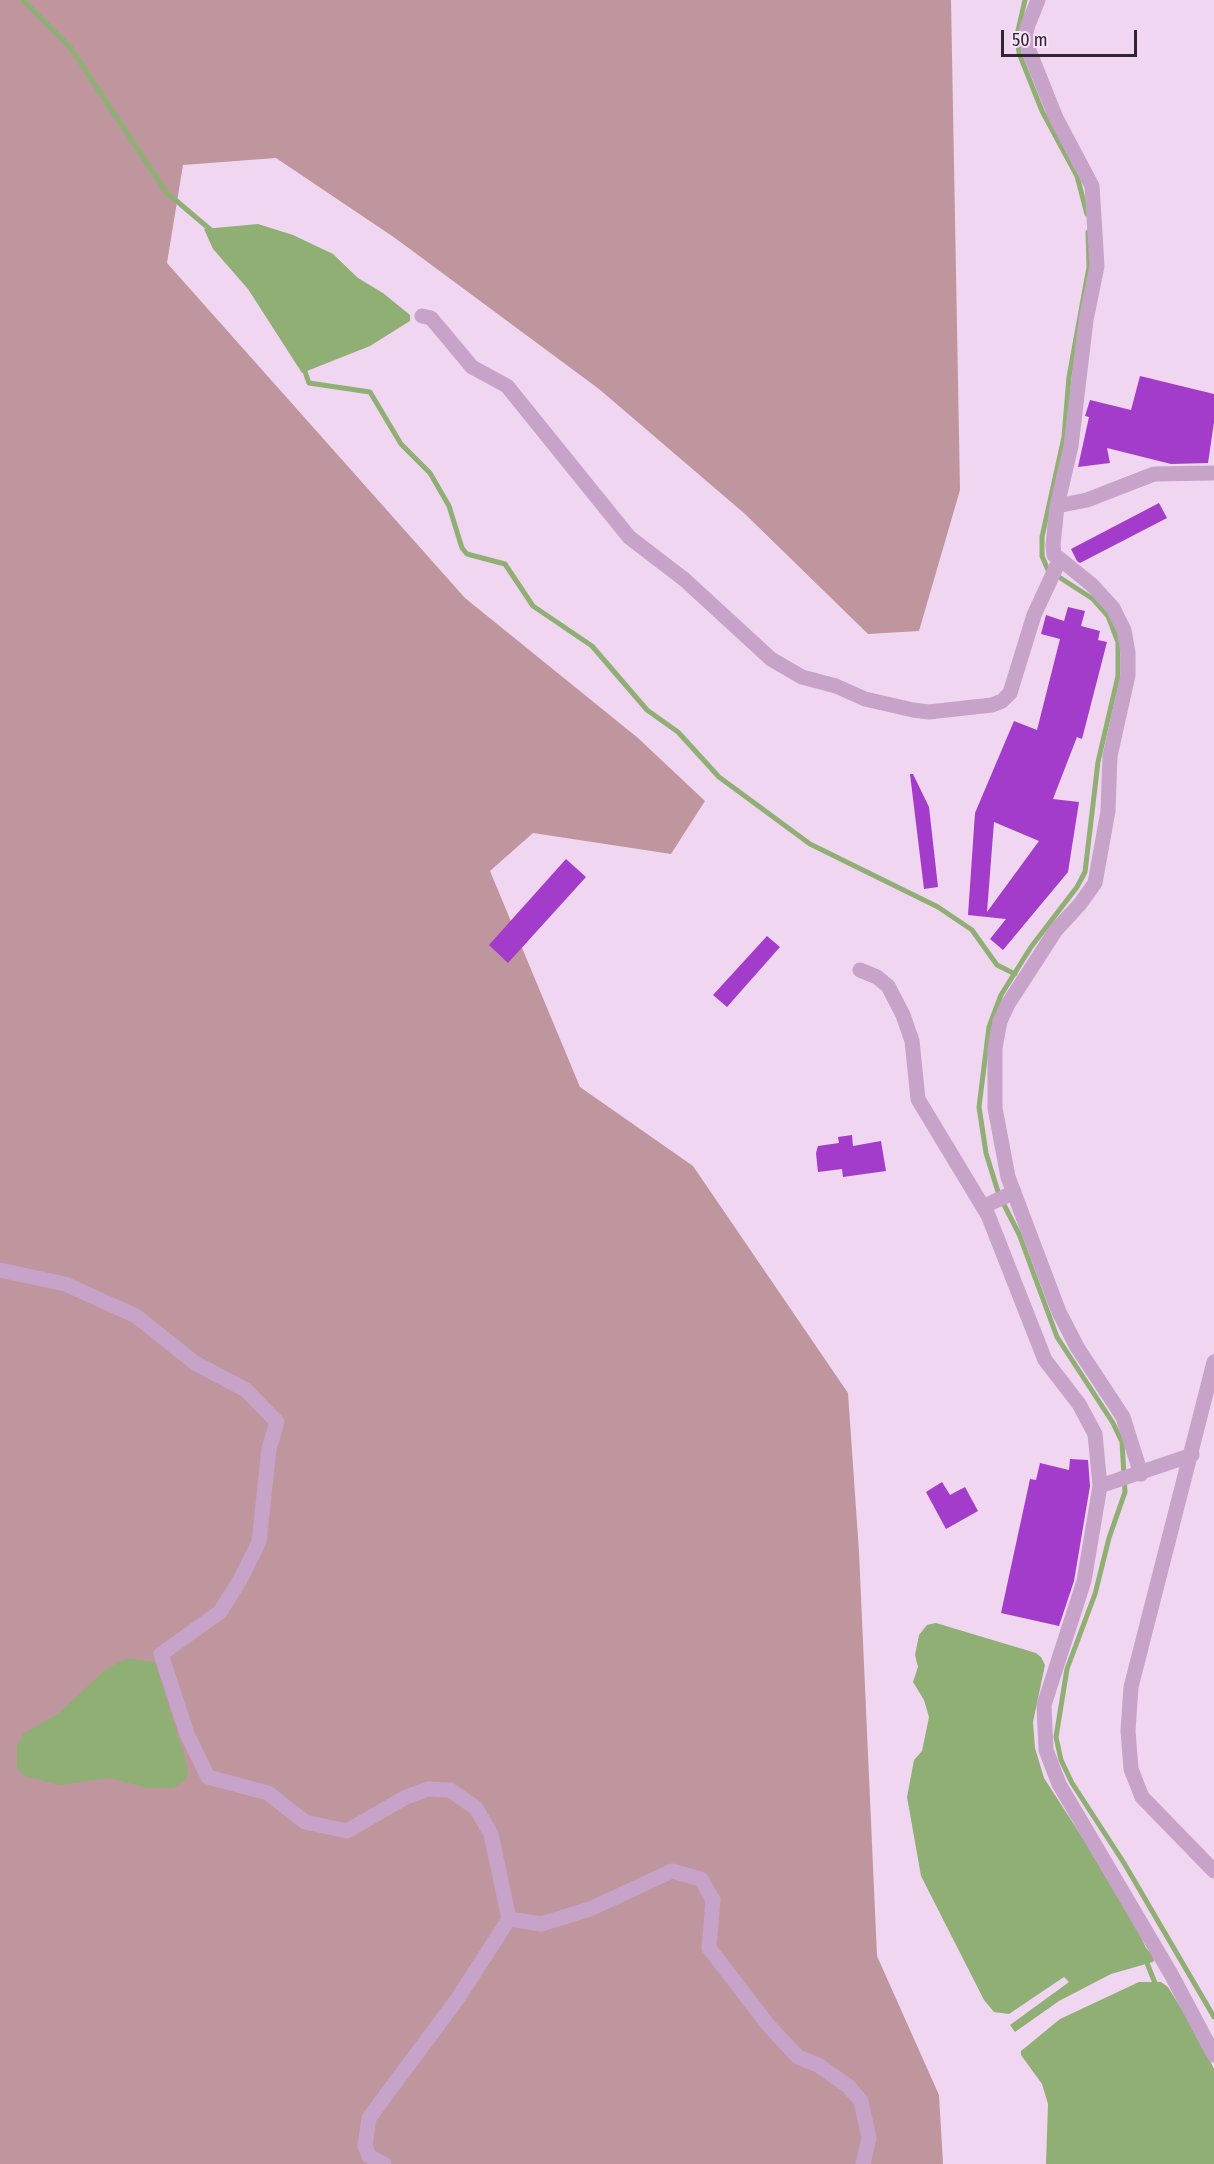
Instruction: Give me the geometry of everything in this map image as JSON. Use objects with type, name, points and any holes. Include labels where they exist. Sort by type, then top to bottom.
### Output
[{"type":"street","points":[[422,316],[431,318],[472,367],[507,386],[629,537],[685,580],[771,659],[802,677],[836,686],[865,699],[913,711],[929,712],[992,705],[1010,693],[1034,615],[1055,569],[1053,545],[1057,506],[1078,409],[1086,320],[1097,266],[1092,186],[1084,166],[1056,118],[1025,36],[1038,0]]},
{"type":"street","points":[[1057,506],[1087,500],[1154,474],[1214,473]]},
{"type":"street","points":[[1055,569],[1092,585],[1113,608],[1124,630],[1128,653],[1128,675],[1110,756],[1108,811],[1095,883],[1080,904],[1056,930],[1008,1004],[1000,1021],[995,1048],[994,1108],[1000,1199],[1023,1301],[1045,1360],[1079,1404],[1095,1434],[1106,1485],[1084,1581],[1044,1705],[1046,1750],[1059,1784],[1155,1944],[1214,2055]]},
{"type":"street","points":[[860,970],[877,977],[888,986],[912,1041],[918,1099],[1000,1199],[1025,1215],[1059,1312],[1077,1347],[1123,1417],[1137,1475]]},
{"type":"street","points":[[0,1270],[65,1284],[136,1316],[195,1363],[246,1390],[277,1422],[269,1449],[259,1542],[240,1580],[220,1612],[161,1654],[187,1734],[208,1777],[268,1793],[306,1822],[346,1831],[406,1797],[428,1789],[450,1790],[476,1808],[491,1834],[509,1919],[458,1998],[369,2118],[365,2146],[369,2156],[384,2164]]},
{"type":"street","points":[[1214,1362],[1131,1687],[1128,1731],[1131,1769],[1142,1797],[1214,1871]]},
{"type":"street","points":[[1106,1485],[1192,1455]]},
{"type":"street","points":[[509,1919],[541,1924],[590,1909],[672,1871],[701,1879],[713,1900],[709,1948],[769,2026],[798,2057],[818,2066],[848,2086],[861,2101],[869,2138],[863,2164]]},
{"type":"shaded area","points":[[0,0],[951,0],[960,490],[919,631],[868,634],[745,514],[599,389],[395,238],[276,158],[183,165],[167,263],[465,598],[638,738],[705,801],[671,854],[533,833],[490,871],[580,1087],[693,1166],[848,1393],[859,1552],[877,1956],[939,2095],[943,2164],[0,2164]]},
{"type":"shaded area","points":[[258,224],[293,235],[333,254],[358,278],[383,293],[410,315],[410,321],[370,346],[302,373],[248,289],[213,249],[204,229]]},
{"type":"shaded area","points":[[936,1623],[1036,1653],[1041,1657],[1045,1665],[1033,1722],[1035,1748],[1044,1778],[1102,1868],[1134,1922],[1146,1948],[1156,1958],[1153,1962],[1111,1974],[1059,2001],[1015,2032],[1010,2025],[1069,1982],[1064,1977],[1009,2014],[994,2012],[984,2000],[921,1876],[907,1797],[914,1760],[922,1751],[929,1717],[924,1700],[913,1682],[918,1667],[915,1655],[919,1635],[927,1625]]},
{"type":"shaded area","points":[[127,1658],[155,1662],[188,1768],[186,1780],[173,1788],[147,1788],[110,1778],[60,1785],[24,1776],[17,1768],[17,1746],[23,1734],[59,1713],[106,1669]]},
{"type":"shaded area","points":[[1139,1982],[1161,1982],[1168,1987],[1200,2039],[1214,2069],[1214,2164],[1046,2164],[1048,2104],[1042,2084],[1021,2055],[1021,2051],[1060,2019]]},
{"type":"building","points":[[1140,376],[1214,394],[1214,422],[1208,463],[1171,464],[1107,448],[1110,463],[1078,467],[1089,417],[1085,416],[1090,400],[1131,410]]},
{"type":"building","points":[[1159,503],[1167,518],[1080,563],[1077,561],[1071,549]]},
{"type":"building","points":[[1068,607],[1085,611],[1081,626],[1100,631],[1098,640],[1107,642],[1082,739],[1077,737],[1053,799],[1079,802],[1068,872],[1003,950],[990,939],[1006,919],[968,915],[975,813],[1014,721],[1037,730],[1060,639],[1041,634],[1046,615],[1064,621]],"holes":[[[994,822],[1039,841],[987,912]]]},
{"type":"building","points":[[910,774],[913,774],[929,807],[938,887],[924,889]]},
{"type":"building","points":[[566,859],[586,877],[508,963],[489,945]]},
{"type":"building","points":[[767,936],[780,947],[727,1007],[713,995]]},
{"type":"building","points":[[852,1135],[853,1146],[881,1141],[886,1171],[843,1177],[842,1169],[818,1172],[816,1153],[818,1146],[839,1143],[838,1137]]},
{"type":"building","points":[[1070,1459],[1088,1460],[1090,1486],[1074,1581],[1059,1626],[1001,1613],[1030,1479],[1036,1480],[1040,1463],[1069,1470]]},
{"type":"building","points":[[942,1482],[950,1495],[965,1487],[978,1511],[946,1529],[926,1492]]},
{"type":"waterway","points":[[23,0],[70,47],[166,192],[212,231]]},
{"type":"waterway","points":[[1025,0],[1017,35],[1019,53],[1042,111],[1077,176],[1087,214]]},
{"type":"waterway","points":[[1088,232],[1089,267],[1069,377],[1064,437],[1042,537],[1042,556],[1048,570],[1093,599],[1108,616],[1118,642],[1118,676],[1098,762],[1085,872],[1077,887],[1031,947],[1001,995],[989,1027],[979,1107],[986,1153],[999,1195],[1019,1234],[1057,1337],[1113,1423],[1122,1442],[1125,1492],[1109,1538],[1095,1594],[1067,1669],[1056,1737],[1061,1760],[1072,1783],[1124,1863],[1214,2017]]},
{"type":"waterway","points":[[303,366],[309,383],[370,392],[401,444],[430,473],[449,506],[462,548],[467,554],[505,564],[533,606],[592,646],[647,710],[678,732],[719,777],[810,844],[938,907],[972,930],[997,965],[1015,974]]},
{"type":"waterway","points":[[1145,1958],[1157,1988]]}]
